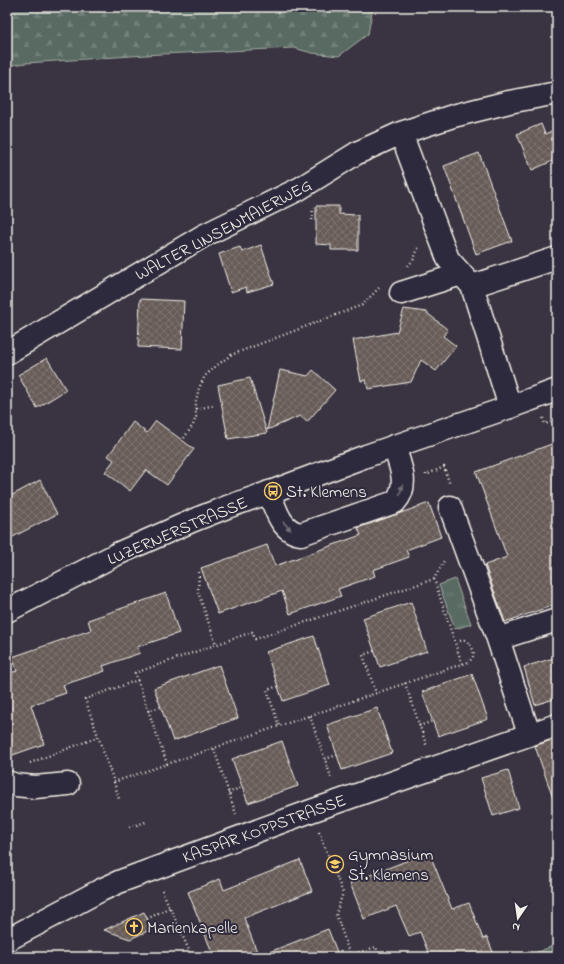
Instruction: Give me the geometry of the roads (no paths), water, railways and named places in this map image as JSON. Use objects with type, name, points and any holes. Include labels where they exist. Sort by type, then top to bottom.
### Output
[{"type":"street","name":"WALTER LINSENMAIERWEG","points":[[7,353],[203,236],[299,189],[357,153],[401,133],[453,116],[508,102],[557,93]]},
{"type":"street","points":[[401,133],[448,259],[466,280],[510,407]]},
{"type":"street","points":[[401,293],[466,280],[557,258]]},
{"type":"street","name":"LUZERNERSTRASSE","points":[[7,611],[117,554],[226,507],[394,446],[557,390]]},
{"type":"street","points":[[269,492],[278,516],[289,530],[301,534],[395,502],[402,490],[403,479],[394,446]]},
{"type":"street","points":[[450,507],[498,639],[529,734]]},
{"type":"street","points":[[498,639],[557,620]]},
{"type":"street","name":"KASPAR KOPPSTRASSE","points":[[7,940],[121,881],[311,811],[557,725]]},
{"type":"street","points":[[7,782],[16,785],[35,787],[68,784]]},
{"type":"place","name":"St. Klemens","points":[[273,491]]},
{"type":"place","name":"Gymnasium St. Klemens","points":[[335,864]]},
{"type":"place","name":"Marienkapelle","points":[[134,927]]}]
